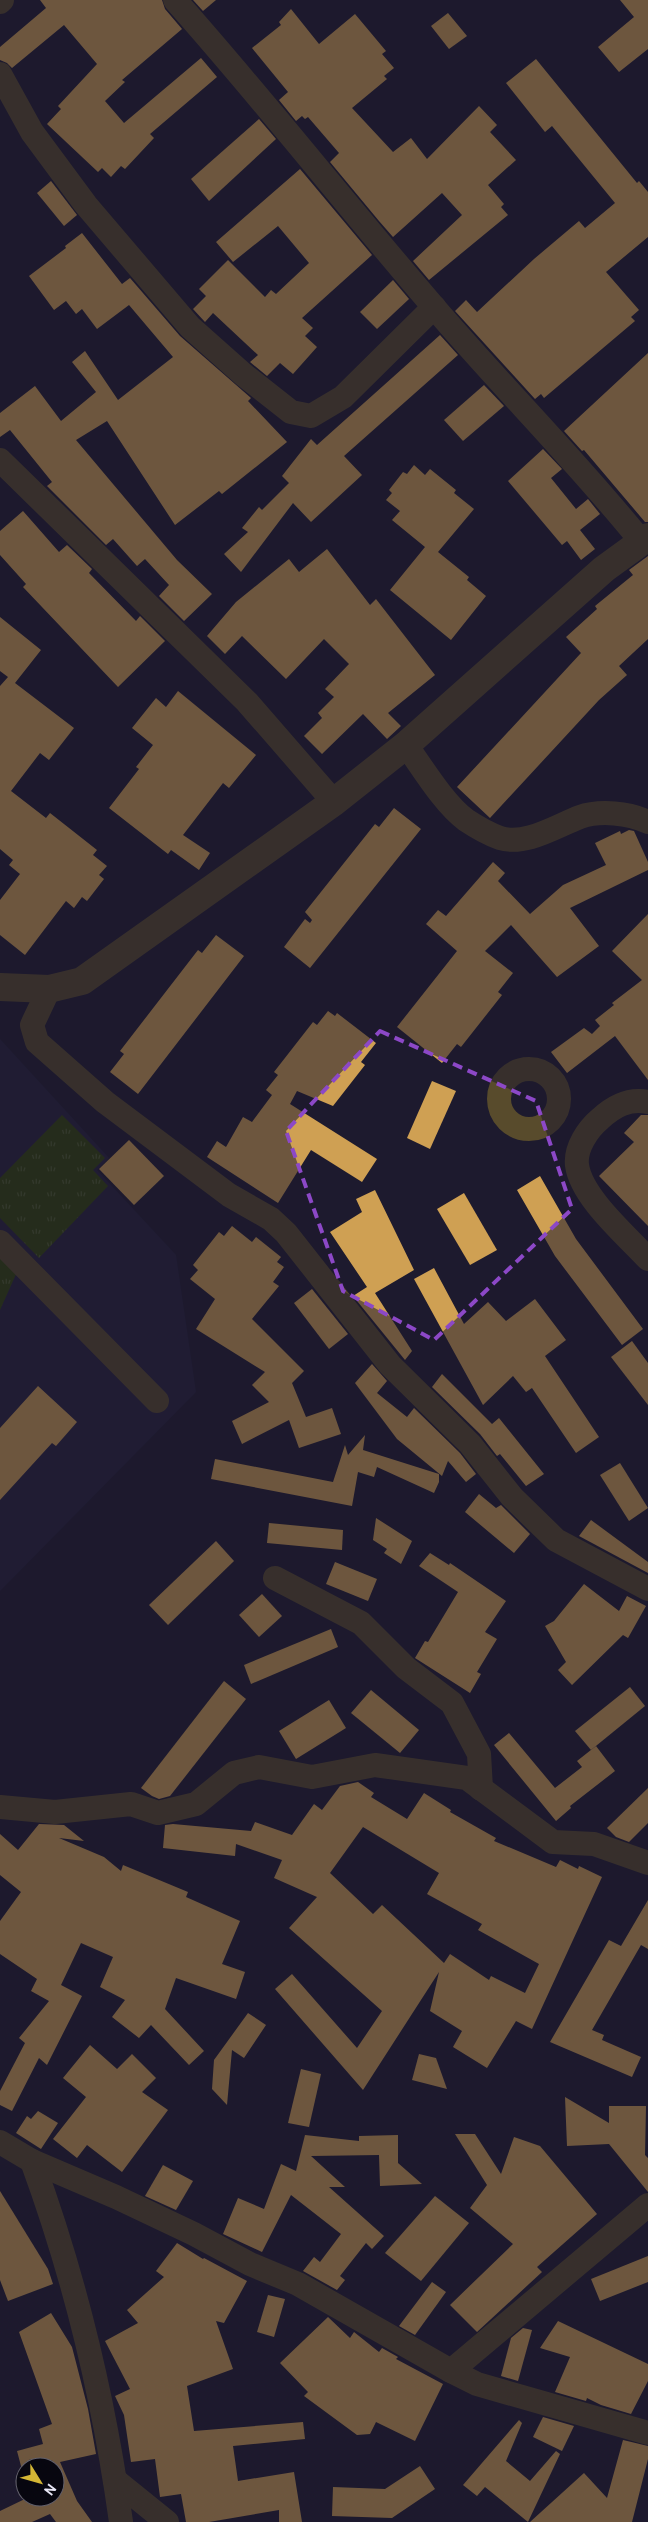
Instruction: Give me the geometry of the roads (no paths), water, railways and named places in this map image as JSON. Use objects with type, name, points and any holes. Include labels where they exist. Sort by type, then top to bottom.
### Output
[{"type":"street","points":[[0,987],[49,990],[82,982],[334,802],[406,745],[604,569],[644,539],[434,307],[175,0]]},
{"type":"street","points":[[0,74],[32,132],[86,205],[190,327],[244,376],[291,412],[311,416],[343,397],[434,307]]},
{"type":"street","points":[[0,460],[247,702],[334,802]]},
{"type":"street","points":[[406,745],[435,786],[465,819],[501,838],[525,838],[546,832],[582,816],[612,814],[636,816],[648,822]]},
{"type":"street","points":[[49,990],[32,1025],[37,1042],[105,1102],[230,1194],[271,1219],[286,1233],[390,1365],[470,1444],[512,1497],[556,1540],[648,1589]]},
{"type":"street","points":[[648,1102],[637,1100],[616,1106],[598,1120],[579,1148],[577,1164],[587,1190],[607,1215],[648,1259]]},
{"type":"street","points":[[556,1112],[588,1133]]},
{"type":"street","points":[[0,1242],[157,1401]]},
{"type":"street","points":[[275,1578],[361,1623],[406,1668],[452,1703],[479,1754],[481,1789]]},
{"type":"street","points":[[0,1808],[55,1812],[131,1804],[158,1813],[196,1804],[234,1773],[258,1767],[312,1777],[375,1765],[467,1778],[553,1842],[594,1844],[648,1863]]},
{"type":"street","points":[[0,2142],[32,2161],[116,2197],[250,2264],[298,2284],[477,2384],[648,2433]]},
{"type":"street","points":[[32,2161],[59,2234],[84,2332],[105,2423],[121,2522]]},
{"type":"street","points":[[451,2371],[648,2205]]},
{"type":"street","points":[[114,2480],[167,2522]]}]
